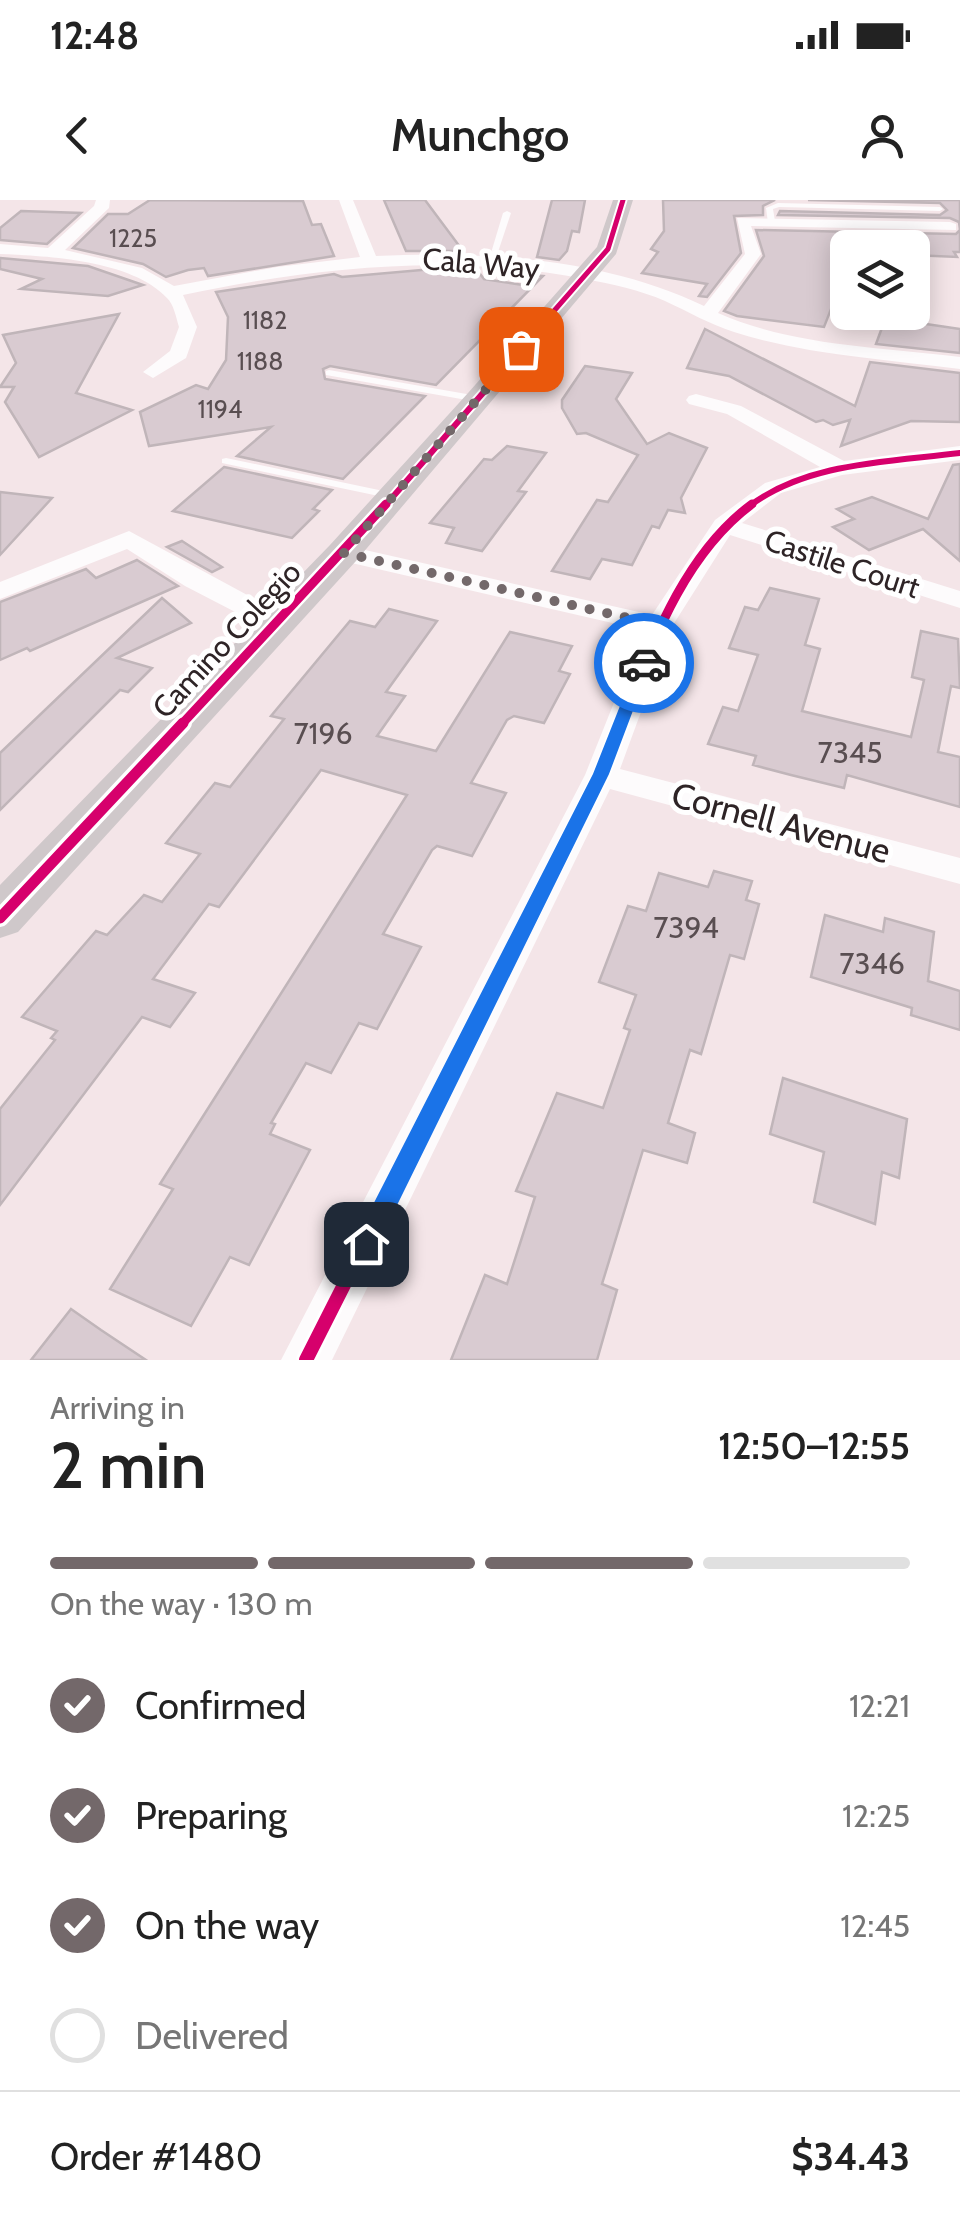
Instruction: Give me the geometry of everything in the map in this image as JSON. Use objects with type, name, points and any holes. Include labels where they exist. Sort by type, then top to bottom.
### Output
[{"type":"street","points":[[53,252],[101,208],[103,200]]},
{"type":"street","points":[[346,200],[370,258]]},
{"type":"street","name":"Camino Colegio","points":[[0,918],[344,553],[478,399],[608,249],[623,200]]},
{"type":"street","points":[[937,205],[955,228]]},
{"type":"street","points":[[706,316],[753,254],[742,220],[955,228]]},
{"type":"street","points":[[0,249],[53,252],[103,262],[148,278],[172,292],[188,327],[179,354],[153,372]]},
{"type":"street","name":"Cala Way","points":[[172,292],[262,273],[370,258],[491,261],[586,274],[671,297],[706,316],[745,329],[960,363]]},
{"type":"street","points":[[696,400],[734,410],[840,468]]},
{"type":"street","points":[[306,1360],[601,774],[659,625],[724,525],[772,488],[840,468],[960,453]]},
{"type":"street","name":"Castile Court","points":[[724,525],[960,600]]},
{"type":"street","points":[[0,591],[128,539],[194,580],[278,622]]},
{"type":"street","points":[[344,553],[659,625]]},
{"type":"street","name":"Cornell Avenue","points":[[601,774],[960,871]]},
{"type":"lane","points":[[771,222],[769,208],[778,205],[937,205]]},
{"type":"lane","points":[[491,261],[507,213]]},
{"type":"lane","points":[[329,372],[478,399]]},
{"type":"lane","points":[[226,461],[393,496]]},
{"type":"building","points":[[150,200],[303,201],[312,225],[321,224],[334,256],[208,276],[204,268],[188,270],[166,277],[143,264],[73,248],[108,214],[128,214]]},
{"type":"building","points":[[384,200],[425,200],[463,251],[406,251]]},
{"type":"building","points":[[552,200],[585,200],[579,232],[572,231],[567,251],[559,260],[537,257]]},
{"type":"building","points":[[663,200],[775,200],[763,206],[763,215],[734,216],[741,253],[707,297],[699,296],[707,284],[642,273],[658,252],[651,249],[664,231]]},
{"type":"building","points":[[808,200],[960,200],[960,230],[959,222],[950,218],[778,215],[780,211],[940,215],[947,210],[940,203]]},
{"type":"building","points":[[21,211],[81,213],[47,244],[0,240],[0,228]]},
{"type":"building","points":[[756,230],[830,231],[830,312],[824,327],[724,311],[764,256]]},
{"type":"building","points":[[960,230],[960,252],[954,252],[957,257],[930,256],[930,233],[956,234]]},
{"type":"building","points":[[0,258],[88,266],[143,285],[108,296],[21,289],[42,279],[0,269]]},
{"type":"building","points":[[433,269],[477,270],[484,279],[530,286],[533,275],[543,276],[436,385],[330,366],[323,369],[325,379],[425,396],[343,479],[237,456],[271,427],[149,446],[140,412],[196,385],[208,389],[226,360],[228,317],[216,292],[334,274],[342,277]]},
{"type":"building","points":[[119,314],[76,393],[132,410],[39,457],[5,402],[14,387],[0,387],[16,363],[3,335]]},
{"type":"building","points":[[930,325],[960,329],[960,353],[876,344],[881,330],[930,330]]},
{"type":"building","points":[[705,329],[855,406],[870,362],[960,373],[960,422],[911,421],[841,446],[850,420],[833,425],[823,420],[816,422],[729,376],[687,368]]},
{"type":"building","points":[[585,366],[632,373],[616,399],[647,444],[669,433],[707,448],[681,498],[685,513],[668,510],[659,528],[652,526],[632,565],[602,559],[590,579],[552,571],[597,500],[608,502],[638,455],[586,433],[577,434],[562,408],[562,400]]},
{"type":"building","points":[[507,446],[546,453],[518,491],[526,492],[482,551],[446,543],[454,528],[430,523],[484,459],[492,460]]},
{"type":"building","points":[[960,464],[960,561],[923,529],[869,550],[833,527],[854,519],[837,509],[872,497],[928,519],[953,465]]},
{"type":"building","points":[[224,467],[332,490],[313,509],[319,511],[292,538],[173,511]]},
{"type":"building","points":[[0,492],[52,498],[0,555]]},
{"type":"building","points":[[182,541],[222,567],[212,572],[167,547]]},
{"type":"building","points":[[137,560],[178,586],[30,651],[27,648],[0,660],[0,602],[86,569],[96,578]]},
{"type":"building","points":[[770,588],[819,599],[805,645],[820,649],[802,711],[911,737],[924,680],[912,677],[921,631],[958,639],[960,688],[951,686],[938,752],[960,757],[960,807],[847,775],[844,788],[791,775],[753,765],[756,756],[708,744],[723,707],[738,711],[758,655],[729,648],[745,607],[758,610]]},
{"type":"building","points":[[162,598],[191,623],[117,658],[152,668],[128,692],[120,690],[0,810],[0,753]]},
{"type":"building","points":[[389,609],[437,621],[386,692],[405,696],[377,736],[436,751],[510,632],[572,646],[559,671],[570,674],[544,723],[514,716],[507,720],[471,783],[506,793],[472,856],[437,846],[432,850],[383,934],[421,947],[377,1029],[359,1023],[331,1073],[306,1063],[271,1123],[275,1124],[270,1134],[310,1150],[249,1265],[230,1257],[191,1326],[110,1289],[173,1189],[160,1184],[407,795],[321,770],[219,907],[209,904],[153,979],[195,993],[170,1027],[142,1017],[0,1205],[0,1109],[55,1040],[51,1038],[57,1031],[22,1017],[96,931],[107,935],[144,895],[162,902],[200,854],[166,843],[215,783],[230,787],[284,719],[271,716],[350,621],[375,627]]},
{"type":"building","points":[[714,871],[752,881],[746,900],[759,904],[744,959],[730,955],[701,1054],[690,1050],[668,1123],[695,1133],[687,1163],[643,1150],[602,1284],[617,1290],[597,1360],[451,1360],[485,1275],[507,1284],[535,1197],[516,1191],[557,1093],[603,1108],[630,1030],[624,1028],[636,995],[599,982],[628,906],[646,911],[659,873],[708,887]]},
{"type":"building","points":[[825,915],[883,932],[885,918],[934,932],[928,981],[960,991],[960,1030],[911,1015],[912,1008],[811,977]]},
{"type":"building","points":[[783,1078],[907,1119],[899,1178],[882,1172],[875,1224],[814,1202],[824,1152],[770,1134]]},
{"type":"building","points":[[71,1309],[101,1330],[146,1360],[31,1360]]},
{"type":"cycle path","points":[[0,918],[343,553],[478,399],[608,249],[623,200]]},
{"type":"cycle path","points":[[306,1360],[601,775],[659,625],[724,525],[773,488],[840,468],[960,453]]},
{"type":"way so far","points":[[521,349],[344,553],[659,625],[644,663]]},
{"type":"route","points":[[366,1244],[601,774],[644,663]]}]
